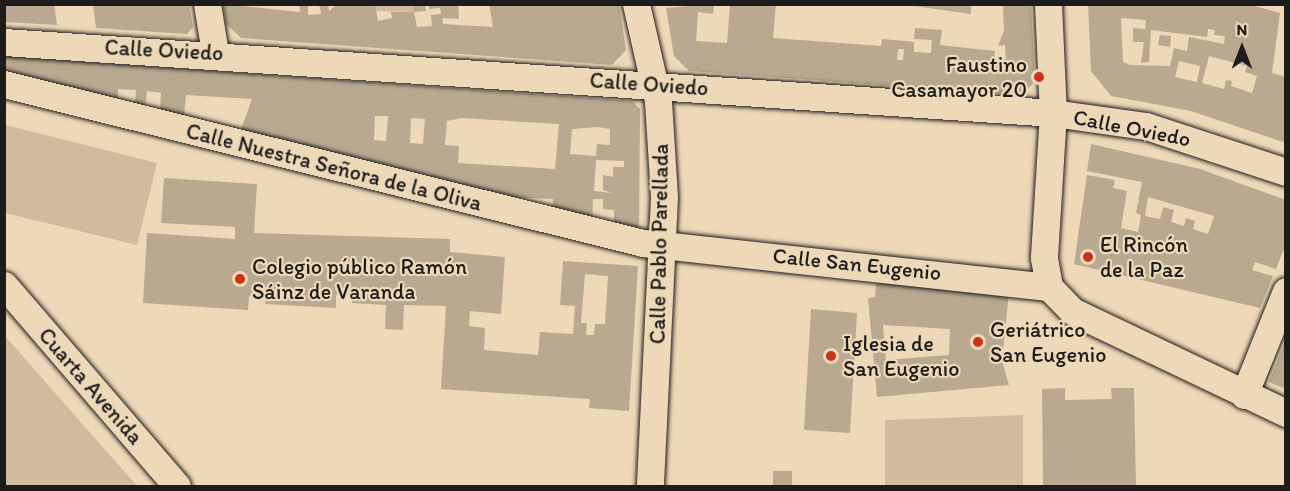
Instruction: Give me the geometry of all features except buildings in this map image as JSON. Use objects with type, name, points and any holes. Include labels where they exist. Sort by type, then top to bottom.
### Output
[{"type":"street","points":[[207,4],[215,53]]},
{"type":"street","name":"Calle Pablo Parellada","points":[[636,4],[660,122],[664,246],[650,486]]},
{"type":"street","points":[[1048,4],[1053,112],[1047,278],[1072,311],[1244,395],[1286,413]]},
{"type":"street","name":"Calle Oviedo","points":[[4,42],[215,53],[1053,112],[1155,129],[1286,172]]},
{"type":"street","name":"Calle Nuestra Señora de la Oliva","points":[[4,84],[664,246]]},
{"type":"street","name":"Calle San Eugenio","points":[[664,246],[1047,278]]},
{"type":"street","name":"Cuarta Avenida","points":[[4,285],[177,486]]},
{"type":"street","points":[[1244,395],[1286,291]]},
{"type":"shaded area","points":[[375,5],[414,5],[414,12],[376,11]]},
{"type":"shaded area","points":[[6,125],[157,163],[137,245],[5,213]]},
{"type":"shaded area","points":[[5,336],[137,486],[5,486]]},
{"type":"shaded area","points":[[1023,415],[1023,486],[885,486],[885,420]]},
{"type":"place","name":"Faustino Casamayor 20","points":[[1039,77]]},
{"type":"place","name":"El Rincón de la Paz","points":[[1088,257]]},
{"type":"place","name":"Colegio público Ramón Sáinz de Varanda","points":[[240,279]]},
{"type":"place","name":"Geriátrico San Eugenio","points":[[978,342]]},
{"type":"place","name":"Iglesia de San Eugenio","points":[[831,356]]}]
